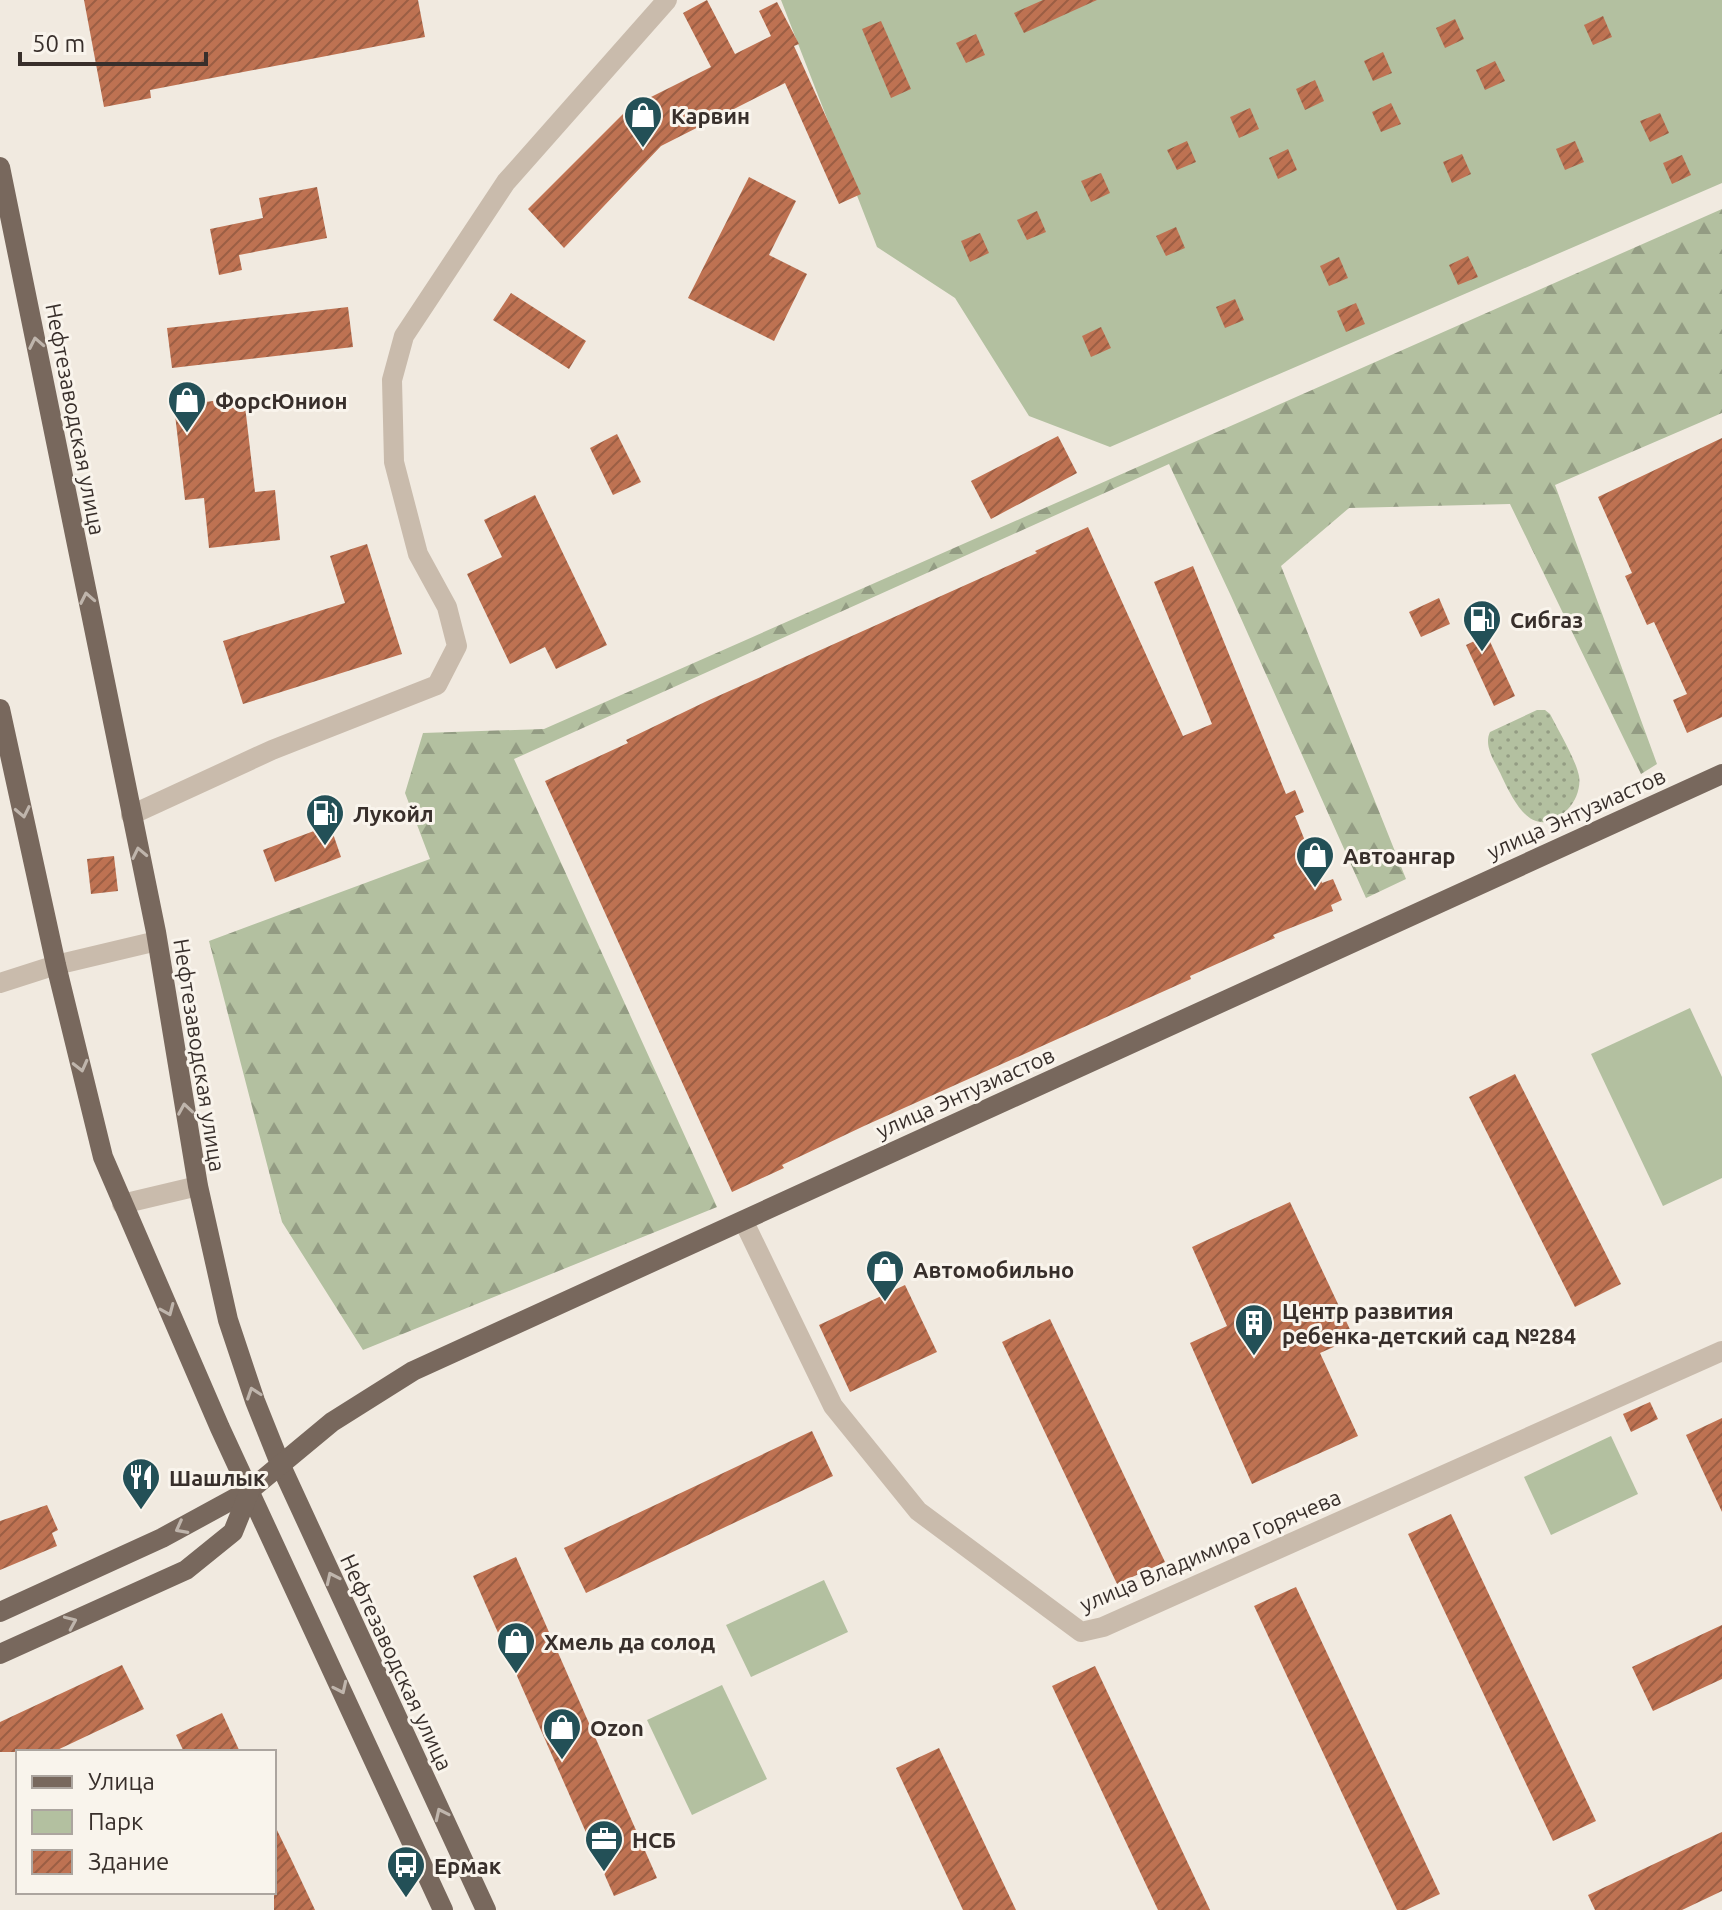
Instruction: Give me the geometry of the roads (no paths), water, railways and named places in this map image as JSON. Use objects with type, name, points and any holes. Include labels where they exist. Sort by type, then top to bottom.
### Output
[{"type":"main road","name":"Нефтезаводская улица","points":[[0,167],[157,941],[198,1186],[228,1320],[281,1466],[486,1910]]},
{"type":"main road","points":[[0,709],[56,965],[103,1157],[220,1428],[443,1910]]},
{"type":"main road","name":"улица Энтузиастов","points":[[0,1612],[162,1538],[250,1490],[332,1422],[413,1371],[1722,774]]},
{"type":"main road","points":[[0,1654],[186,1570],[233,1532],[250,1490]]},
{"type":"street","points":[[131,815],[272,750],[437,685],[457,646],[447,607],[418,554],[394,462],[392,380],[404,336],[506,182],[667,0]]},
{"type":"street","points":[[0,983],[56,965],[157,941]]},
{"type":"street","points":[[122,1204],[198,1186]]},
{"type":"street","name":"улица Владимира Горячева","points":[[744,1222],[833,1406],[918,1511],[1081,1632],[1111,1623],[1722,1351]]},
{"type":"place","name":"Карвин","points":[[643,149]]},
{"type":"place","name":"ФорсЮнион","points":[[187,434]]},
{"type":"place","name":"Сибгаз","points":[[1482,653]]},
{"type":"place","name":"Лукойл","points":[[325,847]]},
{"type":"place","name":"Автоангар","points":[[1315,889]]},
{"type":"place","name":"Автомобильно","points":[[885,1303]]},
{"type":"place","name":"Центр развития ребенка-детский сад №284","points":[[1254,1357]]},
{"type":"place","name":"Шашлык","points":[[141,1511]]},
{"type":"place","name":"Хмель да солод","points":[[516,1675]]},
{"type":"place","name":"Ozon","points":[[562,1761]]},
{"type":"place","name":"НСБ","points":[[604,1873]]},
{"type":"place","name":"Ермак","points":[[406,1899]]}]
